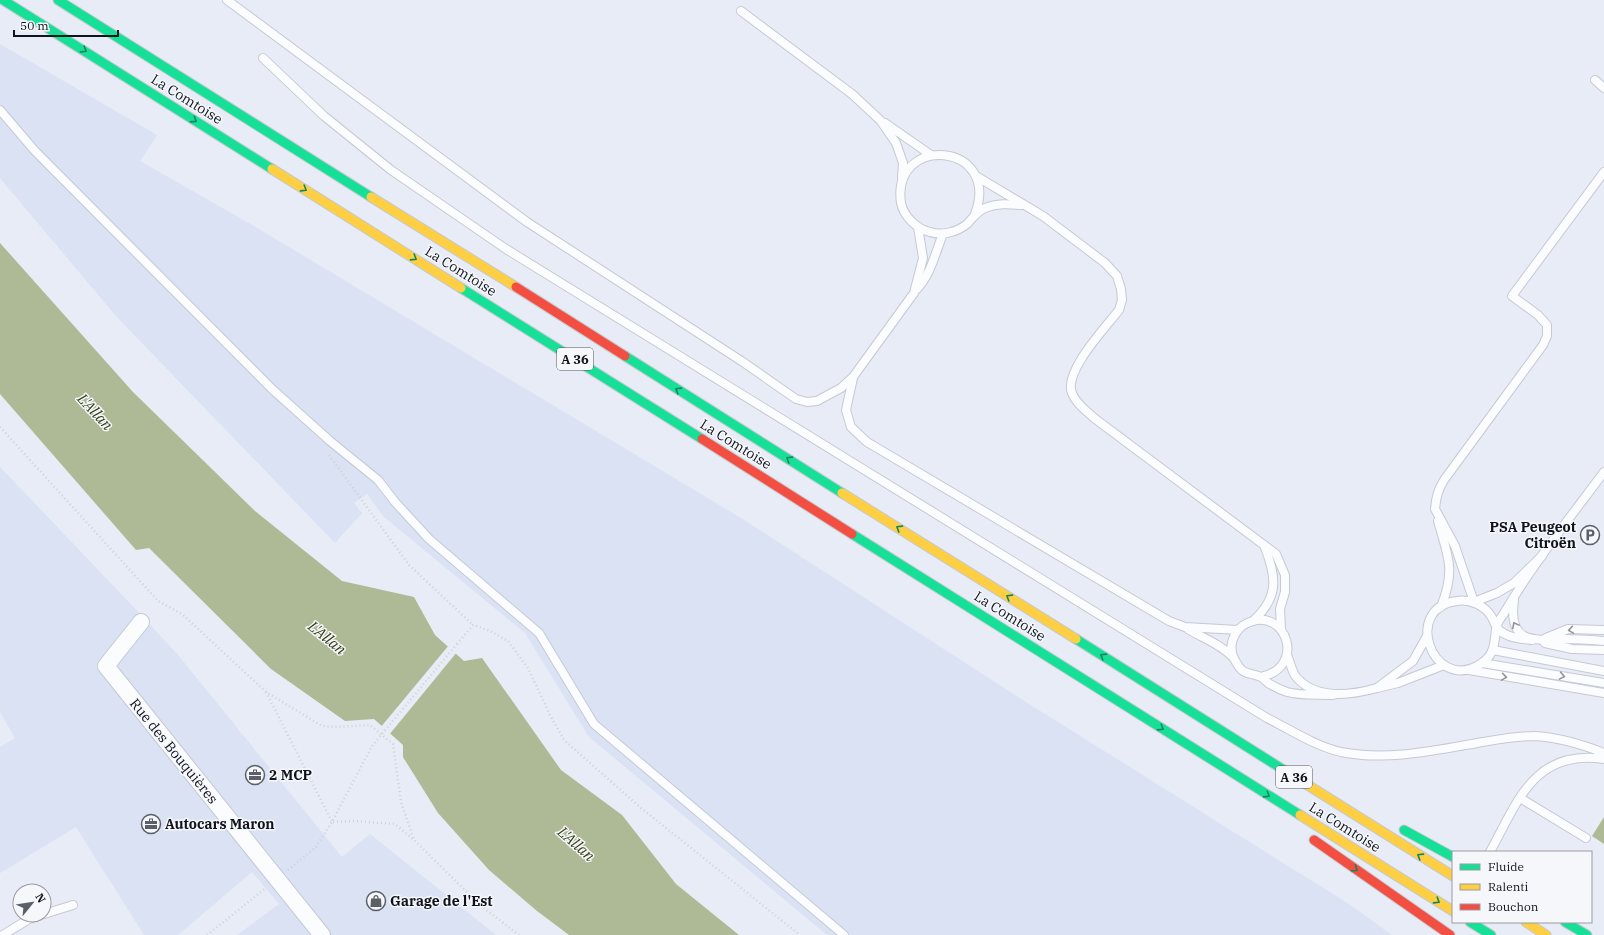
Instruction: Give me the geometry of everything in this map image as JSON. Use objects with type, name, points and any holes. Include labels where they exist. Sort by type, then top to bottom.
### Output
[{"type":"highway","name":"La Comtoise","points":[[3,0],[1452,910]]},
{"type":"highway","name":"La Comtoise","points":[[58,0],[1452,875]]},
{"type":"highway","points":[[1136,677],[1328,786]]},
{"type":"highway","points":[[1175,736],[1276,811]]},
{"type":"highway","points":[[1396,825],[1452,856]]},
{"type":"highway","points":[[1307,834],[1450,935]]},
{"type":"highway","points":[[1472,923],[1491,935]]},
{"type":"highway","points":[[1528,923],[1546,935]]},
{"type":"highway","points":[[1567,923],[1587,935]]},
{"type":"street","name":"Rue des Bouquières","points":[[141,622],[106,666],[322,935]]},
{"type":"lane","points":[[227,0],[527,222],[743,362],[796,400],[806,402],[817,401],[841,388],[853,377],[922,284],[931,268],[943,234]]},
{"type":"lane","points":[[741,11],[852,94],[880,120],[931,155]]},
{"type":"lane","points":[[263,58],[324,116],[391,170],[506,250],[1267,718],[1311,741],[1340,752],[1363,755],[1414,754],[1496,740],[1532,736],[1558,738],[1579,743],[1604,753]]},
{"type":"lane","points":[[1594,80],[1604,88]]},
{"type":"lane","points":[[0,110],[35,151],[67,184],[272,389],[330,441],[378,480],[395,502],[429,539],[539,633],[594,724],[844,935]]},
{"type":"lane","points":[[880,120],[896,143],[903,163],[900,193],[902,207],[908,218],[918,227],[930,233],[943,234],[956,231],[975,214],[986,208],[1001,204],[1026,206]]},
{"type":"lane","points":[[902,180],[909,169],[919,160],[931,155],[944,154],[957,157],[968,165],[976,176],[980,188],[980,201],[975,214]]},
{"type":"lane","points":[[1377,688],[1414,660],[1427,636],[1431,620],[1441,606],[1446,594],[1450,567],[1449,556],[1435,509],[1437,491],[1539,352],[1547,336],[1547,325],[1538,315],[1512,296],[1604,172]]},
{"type":"lane","points":[[853,377],[846,410],[851,427],[867,442],[1145,609],[1185,627],[1199,636],[1211,640],[1223,647],[1244,671],[1252,675],[1270,675],[1278,670],[1284,663],[1288,646],[1281,629],[1280,609],[1284,592],[1285,575],[1276,554],[1263,542],[1094,418],[1078,403],[1071,393],[1074,371],[1119,310],[1122,300],[1121,289],[1117,276],[1105,263],[1043,216],[976,176]]},
{"type":"lane","points":[[914,293],[923,258],[918,227]]},
{"type":"lane","points":[[1496,627],[1542,556],[1604,472]]},
{"type":"lane","points":[[1435,509],[1456,546],[1474,602]]},
{"type":"lane","points":[[1233,657],[1232,643],[1238,630],[1245,624],[1254,620],[1265,610],[1274,581],[1270,561],[1263,542]]},
{"type":"lane","points":[[1474,602],[1498,593],[1514,583],[1542,556]]},
{"type":"lane","points":[[1441,606],[1451,601],[1462,600],[1474,602],[1484,608],[1492,616],[1496,627],[1496,639],[1493,650],[1482,663],[1466,670]]},
{"type":"lane","points":[[1514,600],[1512,617],[1517,630],[1535,640],[1604,640]]},
{"type":"lane","points":[[1254,620],[1264,620],[1273,623],[1281,629]]},
{"type":"lane","points":[[1185,627],[1238,630]]},
{"type":"lane","points":[[1496,627],[1502,633],[1517,638],[1535,640],[1572,649],[1604,650]]},
{"type":"lane","points":[[1535,640],[1568,630],[1604,630]]},
{"type":"lane","points":[[1427,636],[1432,652],[1444,665],[1455,669],[1604,693]]},
{"type":"lane","points":[[1493,650],[1604,671]]},
{"type":"lane","points":[[1287,655],[1296,678],[1309,686],[1333,695]]},
{"type":"lane","points":[[1482,663],[1604,683]]},
{"type":"lane","points":[[1261,676],[1269,684],[1287,692],[1333,695],[1361,692],[1398,683],[1444,665]]},
{"type":"lane","points":[[1491,851],[1520,798],[1537,775],[1553,765],[1572,759],[1592,757],[1604,759]]},
{"type":"lane","points":[[1520,798],[1586,838]]},
{"type":"lane","points":[[52,912],[73,905]]},
{"type":"lane","points":[[3,935],[23,923]]},
{"type":"path","points":[[0,427],[158,601],[182,614],[266,692],[322,726],[335,727],[370,725],[393,744],[401,802],[414,840]]},
{"type":"path","points":[[330,441],[328,453],[409,565],[473,625],[490,631],[508,641],[528,668],[550,715],[564,740],[641,808],[800,935]]},
{"type":"path","points":[[332,822],[372,746],[473,625]]},
{"type":"path","points":[[266,692],[332,822]]},
{"type":"path","points":[[332,822],[354,821],[395,824],[414,840],[480,905],[519,935]]},
{"type":"shaded area","points":[[0,44],[157,135],[140,161],[259,229],[741,518],[1029,704],[1349,904],[1392,935],[827,935],[589,737],[525,633],[384,517],[367,494],[354,503],[362,513],[335,543],[115,315],[0,178]]},
{"type":"shaded area","points":[[0,467],[178,655],[342,857],[370,834],[496,935],[237,935],[279,904],[252,872],[178,935],[144,935],[76,827],[0,873],[0,747],[15,738],[0,712]]},
{"type":"water","name":"L'Allan","points":[[0,243],[133,392],[255,511],[342,581],[414,597],[435,635],[464,661],[482,658],[561,770],[622,815],[676,884],[739,935],[569,935],[537,911],[489,870],[438,813],[403,757],[403,745],[374,719],[345,721],[271,669],[149,548],[136,550],[0,394]]},
{"type":"water","points":[[1604,817],[1604,844],[1592,836]]},
{"type":"pier","points":[[449,645],[457,652],[389,735],[380,728]]},
{"type":"traffic: fast","points":[[3,0],[272,169]]},
{"type":"traffic: fast","points":[[58,0],[371,197]]},
{"type":"traffic: fast","points":[[461,288],[702,439]]},
{"type":"traffic: fast","points":[[625,356],[842,493]]},
{"type":"traffic: fast","points":[[852,534],[1300,815]]},
{"type":"traffic: fast","points":[[1076,639],[1306,784]]},
{"type":"traffic: fast","points":[[1404,830],[1452,856]]},
{"type":"traffic: fast","points":[[1472,923],[1491,935]]},
{"type":"traffic: fast","points":[[1567,923],[1587,935]]},
{"type":"traffic: slow","points":[[272,169],[461,288]]},
{"type":"traffic: slow","points":[[371,197],[516,287]]},
{"type":"traffic: slow","points":[[842,493],[1076,639]]},
{"type":"traffic: slow","points":[[1306,784],[1452,875]]},
{"type":"traffic: slow","points":[[1300,815],[1452,910]]},
{"type":"traffic: slow","points":[[1528,923],[1546,935]]},
{"type":"traffic: jam","points":[[516,287],[625,356]]},
{"type":"traffic: jam","points":[[702,439],[852,534]]},
{"type":"traffic: jam","points":[[1314,840],[1450,935]]},
{"type":"place","name":"PSA Peugeot Citroën","points":[[1590,535]]},
{"type":"place","name":"2 MCP","points":[[255,775]]},
{"type":"place","name":"Autocars Maron","points":[[151,824]]},
{"type":"place","name":"Garage de l'Est","points":[[376,901]]}]
